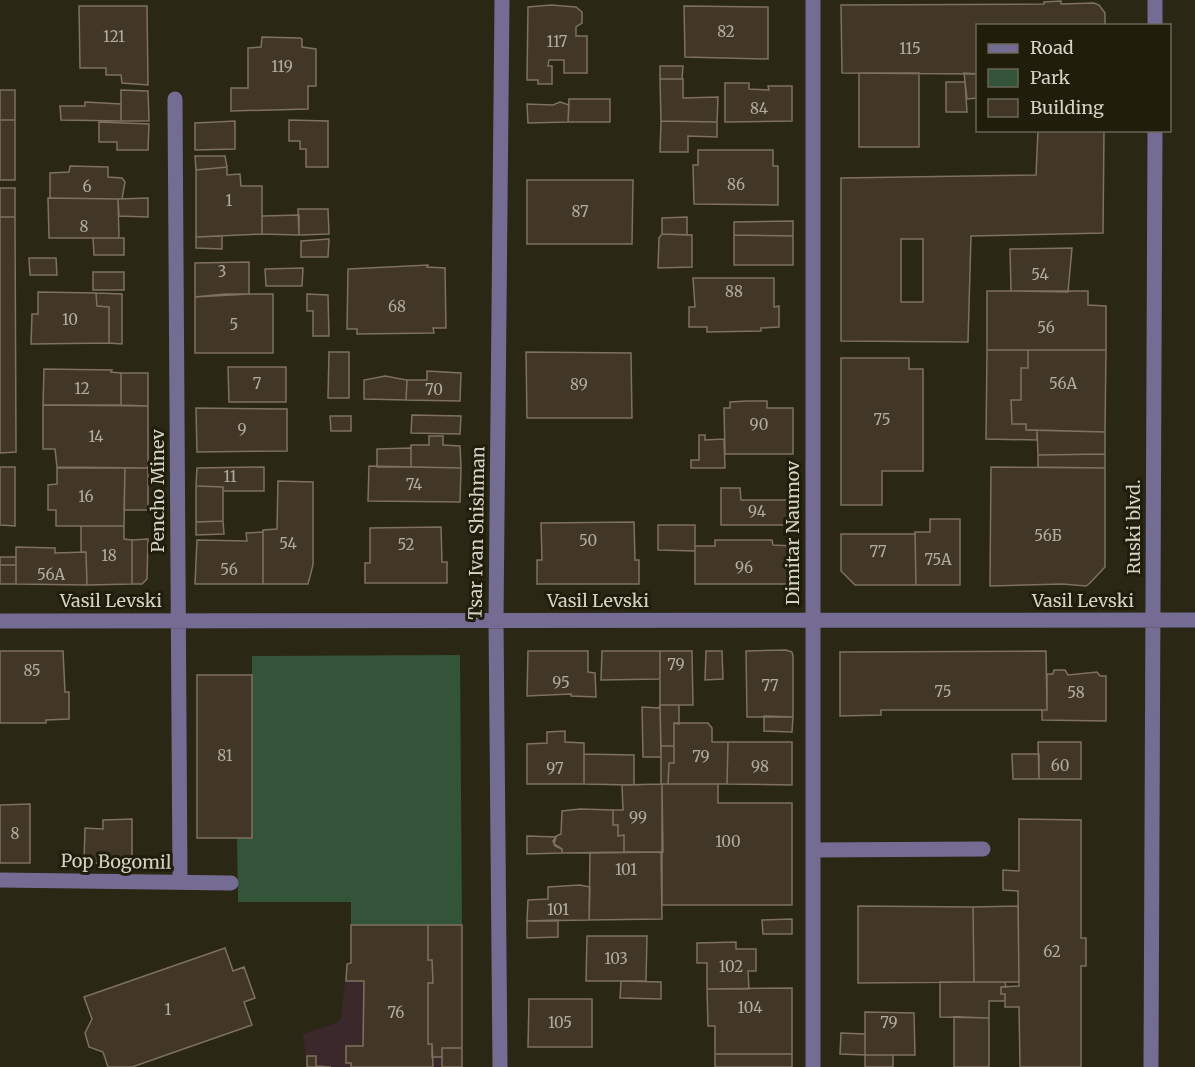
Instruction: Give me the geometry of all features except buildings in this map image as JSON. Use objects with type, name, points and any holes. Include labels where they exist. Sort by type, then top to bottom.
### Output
[{"type":"street","name":"Tsar Ivan Shishman","points":[[500,1067],[496,620],[502,0]]},
{"type":"street","name":"Dimitar Naumov","points":[[813,0],[813,1067]]},
{"type":"street","points":[[1155,0],[1155,24]]},
{"type":"street","name":"Pencho Minev","points":[[175,99],[180,882]]},
{"type":"street","name":"Ruski blvd.","points":[[1151,1067],[1155,132]]},
{"type":"street","name":"Vasil Levski","points":[[0,621],[1195,620]]},
{"type":"street","points":[[813,850],[983,849]]},
{"type":"street","name":"Pop Bogomil","points":[[0,880],[231,883]]},
{"type":"shaded area","points":[[351,925],[462,925],[462,1067],[307,1067],[303,1034],[336,1023],[341,1018],[347,964],[351,964]]},
{"type":"green space","points":[[460,655],[462,925],[351,925],[351,902],[238,902],[237,838],[252,838],[252,656]]}]
